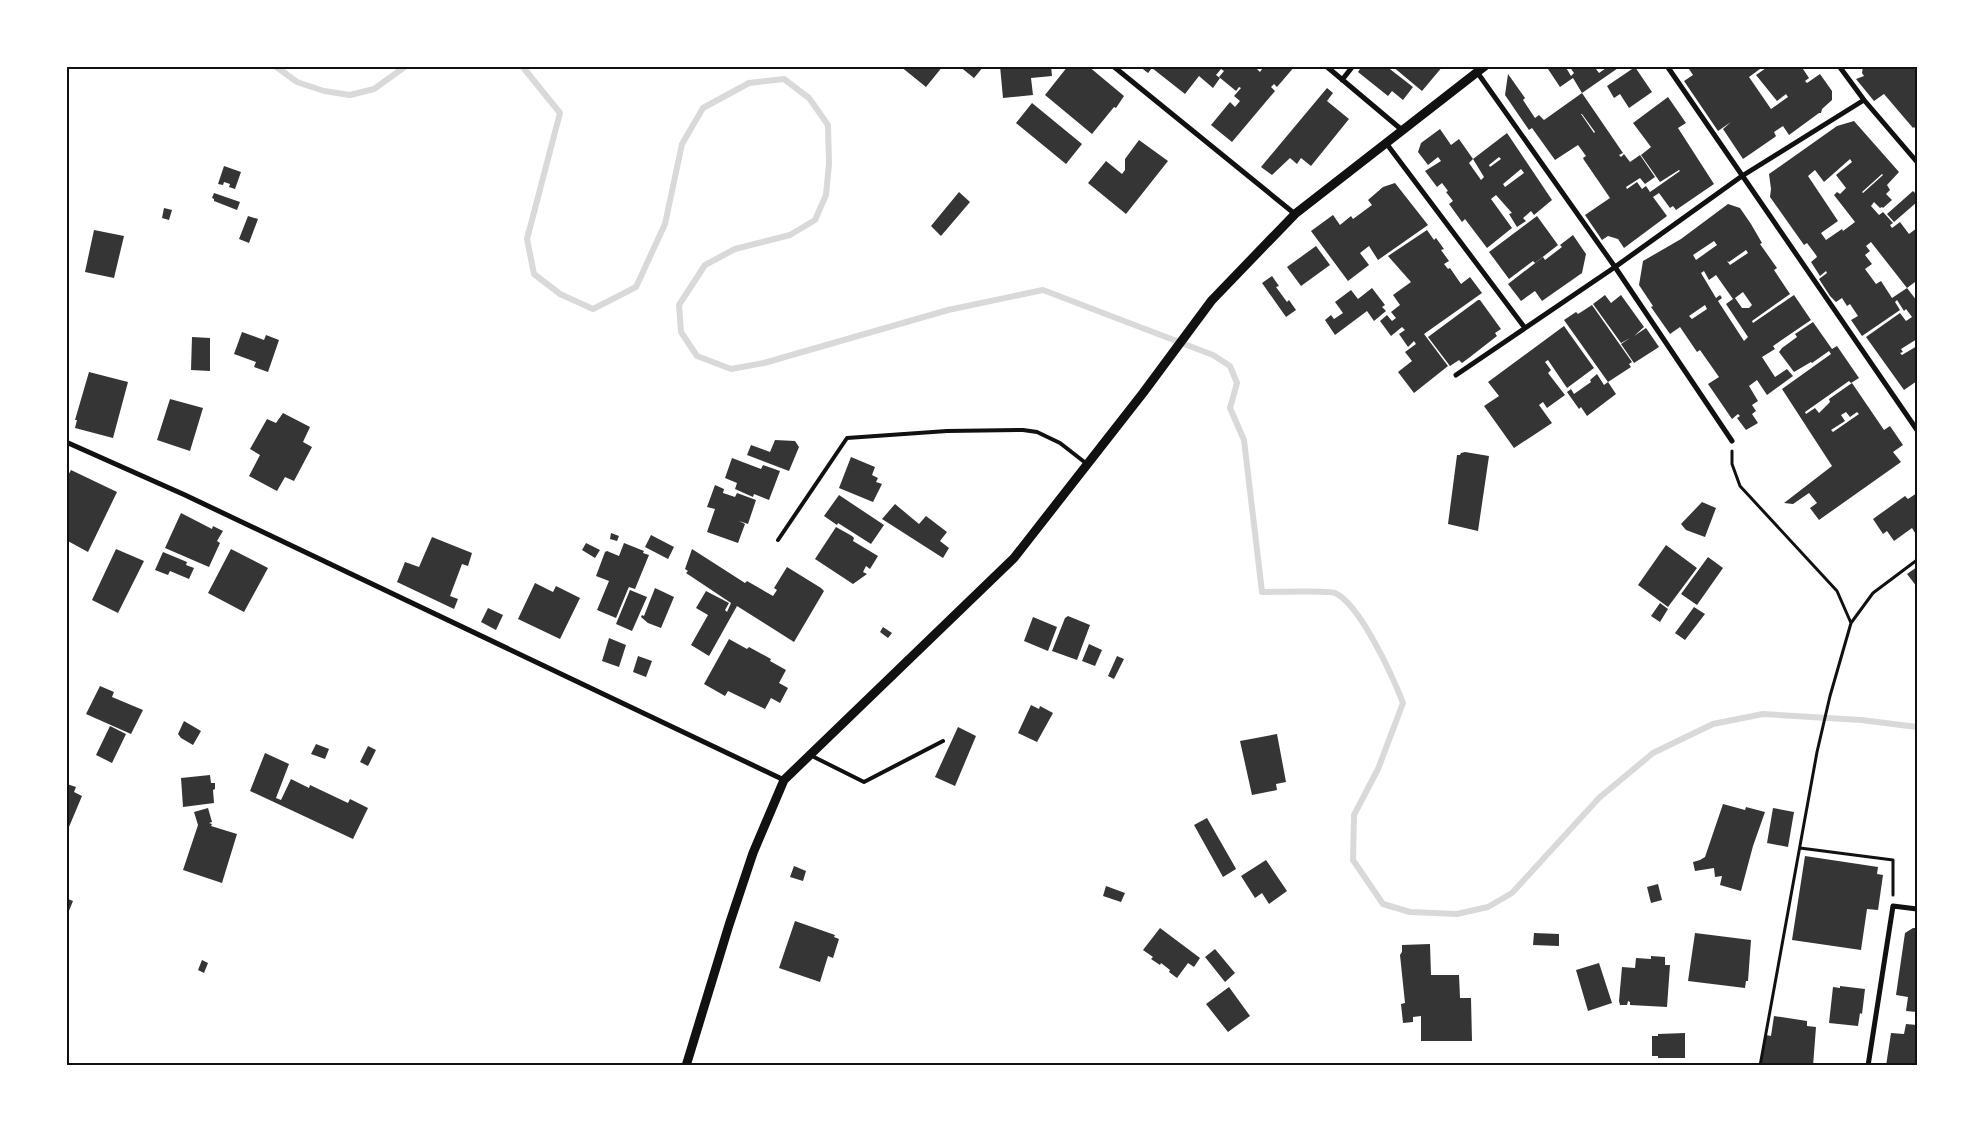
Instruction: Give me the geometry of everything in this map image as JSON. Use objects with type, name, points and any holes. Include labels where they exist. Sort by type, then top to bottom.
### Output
[{"type":"street","points":[[1113,66],[1295,214]]},
{"type":"street","points":[[1326,66],[1402,130]]},
{"type":"street","points":[[1342,80],[1353,66]]},
{"type":"street","points":[[1666,66],[1917,430]]},
{"type":"street","points":[[1840,66],[1864,100],[1917,162]]},
{"type":"street","points":[[686,1066],[747,871],[784,780],[1014,558],[1143,393],[1212,300],[1295,214],[1481,69],[1732,441]]},
{"type":"street","points":[[1456,374],[1615,267],[1742,176],[1864,100]]},
{"type":"street","points":[[1386,143],[1525,328]]},
{"type":"street","points":[[66,442],[185,495],[784,780]]},
{"type":"street","points":[[1868,1066],[1893,906],[1917,909]]},
{"type":"lane","points":[[778,540],[847,438],[947,431],[1030,431],[1037,432],[1060,443],[1087,464]]},
{"type":"lane","points":[[810,755],[864,782],[943,741]]},
{"type":"path","points":[[1732,441],[1732,464],[1740,486],[1837,590],[1851,623]]},
{"type":"path","points":[[1760,1066],[1817,752],[1830,696],[1851,623],[1873,593],[1917,560]]},
{"type":"path","points":[[1800,848],[1893,860],[1893,906]]},
{"type":"building","points":[[900,66],[943,66],[926,87]]},
{"type":"building","points":[[959,66],[984,66],[974,78]]},
{"type":"building","points":[[1000,66],[1051,66],[1052,76],[1031,78],[1033,95],[1003,98]]},
{"type":"building","points":[[1068,66],[1088,66],[1124,96],[1116,108],[1114,107],[1092,134],[1045,95]]},
{"type":"building","points":[[1139,66],[1204,66],[1206,68],[1208,66],[1259,66],[1257,69],[1260,72],[1264,66],[1295,66],[1277,87],[1274,84],[1271,87],[1275,91],[1232,142],[1211,125],[1230,102],[1235,107],[1240,101],[1234,96],[1241,88],[1239,87],[1236,91],[1219,77],[1224,71],[1221,69],[1216,75],[1220,78],[1213,88],[1199,76],[1185,94],[1152,68],[1148,73]]},
{"type":"building","points":[[1362,66],[1386,66],[1413,87],[1403,100],[1392,91],[1388,96],[1358,72]]},
{"type":"building","points":[[1392,66],[1443,66],[1422,91]]},
{"type":"building","points":[[1546,66],[1565,66],[1571,76],[1574,73],[1569,66],[1600,66],[1596,69],[1599,73],[1609,66],[1621,66],[1582,93],[1573,78],[1560,87]]},
{"type":"building","points":[[1687,66],[1764,66],[1749,77],[1771,109],[1788,97],[1786,94],[1777,101],[1756,75],[1769,66],[1801,66],[1809,78],[1805,81],[1807,83],[1820,74],[1832,91],[1832,100],[1822,109],[1821,113],[1789,135],[1783,126],[1774,132],[1775,137],[1743,159],[1723,129],[1731,122],[1718,131],[1684,81],[1693,75]]},
{"type":"building","points":[[1863,66],[1917,66],[1917,130],[1913,128],[1884,94],[1874,101],[1856,79],[1864,76],[1862,73]]},
{"type":"building","points":[[1635,67],[1652,92],[1629,108],[1620,94],[1614,98],[1607,86]]},
{"type":"building","points":[[1508,74],[1525,98],[1523,100],[1535,118],[1539,115],[1544,120],[1582,93],[1623,153],[1619,155],[1621,157],[1624,154],[1630,162],[1640,155],[1655,177],[1645,184],[1640,178],[1626,187],[1627,189],[1637,182],[1642,189],[1646,186],[1650,192],[1680,171],[1660,182],[1641,155],[1651,147],[1633,123],[1668,97],[1686,123],[1678,128],[1714,184],[1676,210],[1673,206],[1670,208],[1659,193],[1653,197],[1667,216],[1624,248],[1618,239],[1608,236],[1602,240],[1585,215],[1610,198],[1584,160],[1583,158],[1586,156],[1578,145],[1555,160],[1532,128],[1529,130],[1505,95]],"holes":[[[1581,114],[1595,132],[1594,133]]]},
{"type":"building","points":[[1327,88],[1333,93],[1327,101],[1349,119],[1311,166],[1301,158],[1297,164],[1290,158],[1272,175],[1261,167]]},
{"type":"building","points":[[1032,103],[1082,144],[1066,164],[1016,123]]},
{"type":"building","points":[[1854,121],[1899,172],[1887,185],[1890,190],[1886,194],[1892,200],[1883,208],[1880,208],[1874,202],[1871,206],[1879,215],[1883,212],[1893,223],[1890,225],[1892,228],[1900,222],[1909,234],[1917,228],[1917,284],[1915,282],[1907,288],[1917,301],[1917,339],[1901,349],[1903,352],[1900,353],[1902,355],[1917,346],[1917,381],[1904,390],[1866,337],[1900,313],[1906,321],[1912,317],[1906,309],[1904,311],[1897,300],[1895,302],[1900,310],[1862,336],[1851,320],[1858,316],[1850,304],[1847,306],[1842,298],[1836,302],[1830,296],[1819,279],[1827,273],[1826,271],[1820,276],[1811,262],[1817,257],[1816,255],[1807,243],[1804,245],[1770,197],[1769,174],[1837,126]],"holes":[[[1850,159],[1852,162],[1836,175],[1846,188],[1840,194],[1837,192],[1834,195],[1855,222],[1826,240],[1821,233],[1838,221],[1808,176],[1815,170],[1824,182]],[[1882,174],[1883,175],[1862,192]],[[1871,242],[1907,288],[1892,298],[1881,281],[1876,284],[1865,269],[1872,264],[1865,255],[1870,251],[1866,246]]]},
{"type":"building","points":[[1440,129],[1451,145],[1459,139],[1473,159],[1507,133],[1552,200],[1534,215],[1531,211],[1523,218],[1526,221],[1517,227],[1509,214],[1512,213],[1496,195],[1491,199],[1512,228],[1487,248],[1465,219],[1462,222],[1449,204],[1453,201],[1442,183],[1437,187],[1425,171],[1441,161],[1438,157],[1428,165],[1418,152],[1421,143]],"holes":[[[1499,157],[1501,159],[1490,167],[1489,165]],[[1473,159],[1484,177],[1481,180],[1469,163]],[[1521,169],[1524,173],[1505,187],[1503,184]]]},
{"type":"building","points":[[1139,140],[1168,161],[1126,214],[1088,183],[1106,161],[1122,174],[1125,170],[1125,159]]},
{"type":"building","points":[[224,166],[241,172],[235,189],[229,187],[230,184],[224,182],[223,185],[218,184]]},
{"type":"building","points":[[1395,183],[1428,225],[1378,260],[1369,246],[1360,253],[1369,265],[1348,281],[1311,231],[1333,215],[1340,225],[1351,216],[1353,219],[1372,205],[1368,200],[1383,187]]},
{"type":"building","points":[[1913,191],[1917,195],[1917,202],[1894,222],[1887,214]]},
{"type":"building","points":[[959,192],[970,202],[941,236],[931,226]]},
{"type":"building","points":[[214,193],[240,202],[237,210],[214,201],[212,198]]},
{"type":"building","points":[[1728,204],[1740,208],[1762,243],[1760,244],[1777,268],[1774,270],[1790,294],[1752,321],[1753,323],[1794,295],[1811,320],[1773,346],[1775,349],[1762,357],[1775,377],[1787,369],[1793,376],[1767,395],[1757,380],[1749,386],[1758,401],[1752,405],[1756,411],[1752,414],[1758,423],[1746,430],[1737,418],[1740,416],[1738,414],[1732,419],[1708,384],[1719,377],[1700,350],[1697,352],[1680,327],[1670,334],[1651,307],[1653,306],[1639,285],[1643,261],[1681,239]],"holes":[[[1714,241],[1717,245],[1696,260],[1693,255]],[[1746,250],[1748,253],[1730,265],[1727,261],[1729,262]],[[1704,271],[1709,280],[1716,275],[1733,299],[1726,304],[1748,337],[1744,341],[1718,301],[1722,298],[1720,295],[1716,298],[1701,273]],[[1743,292],[1752,305],[1749,308],[1742,308],[1735,298]],[[1705,305],[1707,309],[1692,319],[1689,316]]]},
{"type":"building","points":[[164,208],[172,210],[169,220],[162,218]]},
{"type":"building","points":[[248,216],[258,219],[249,243],[239,239]]},
{"type":"building","points":[[1537,216],[1558,245],[1535,263],[1533,261],[1509,279],[1489,252]]},
{"type":"building","points":[[94,230],[124,236],[114,278],[85,272]]},
{"type":"building","points":[[1427,230],[1444,249],[1441,250],[1449,261],[1444,264],[1448,269],[1450,268],[1461,284],[1470,277],[1482,293],[1424,334],[1448,366],[1414,393],[1398,372],[1412,361],[1405,352],[1416,344],[1414,341],[1408,347],[1399,334],[1405,330],[1402,327],[1391,336],[1380,321],[1387,315],[1392,321],[1396,318],[1391,312],[1400,305],[1393,295],[1411,282],[1388,256]]},
{"type":"building","points":[[1573,235],[1586,254],[1582,273],[1542,301],[1535,291],[1521,301],[1508,284],[1543,257],[1545,260],[1562,247],[1560,245]]},
{"type":"building","points":[[1316,246],[1330,265],[1301,286],[1287,267]]},
{"type":"building","points":[[1272,276],[1279,286],[1276,287],[1287,302],[1289,300],[1296,310],[1286,317],[1262,283]]},
{"type":"building","points":[[1372,288],[1385,305],[1382,307],[1386,311],[1374,321],[1367,311],[1335,335],[1325,320],[1331,315],[1334,319],[1343,313],[1335,302],[1351,290],[1358,299]]},
{"type":"building","points":[[1605,295],[1611,303],[1621,295],[1644,327],[1634,336],[1646,328],[1659,347],[1634,363],[1621,344],[1630,338],[1621,343],[1593,304]]},
{"type":"building","points":[[1480,300],[1501,329],[1495,333],[1497,336],[1462,363],[1459,360],[1450,366],[1428,337]]},
{"type":"building","points":[[1592,305],[1632,362],[1629,364],[1631,367],[1608,382],[1564,320]]},
{"type":"building","points":[[1813,322],[1832,349],[1837,346],[1859,378],[1851,383],[1849,381],[1805,412],[1806,414],[1815,408],[1819,413],[1830,402],[1829,399],[1852,383],[1884,430],[1890,426],[1903,445],[1893,452],[1901,462],[1819,520],[1810,508],[1817,503],[1809,493],[1793,504],[1784,503],[1832,466],[1782,389],[1831,354],[1829,351],[1812,363],[1794,372],[1779,352],[1797,337],[1795,334]],"holes":[[[1846,412],[1850,417],[1857,412],[1859,414],[1833,432],[1831,430],[1845,421],[1841,415]]]},
{"type":"building","points":[[1564,326],[1594,368],[1567,388],[1548,360],[1545,362],[1551,370],[1548,373],[1565,395],[1547,408],[1543,402],[1539,405],[1552,423],[1514,448],[1484,406],[1499,396],[1488,382]]},
{"type":"building","points":[[242,332],[264,340],[266,335],[279,340],[268,372],[254,367],[256,362],[234,354]]},
{"type":"building","points":[[192,337],[210,338],[210,371],[191,370]]},
{"type":"building","points":[[89,372],[128,382],[113,438],[75,428],[77,420],[75,420]]},
{"type":"building","points":[[1597,374],[1604,385],[1608,382],[1616,394],[1587,416],[1581,407],[1579,409],[1567,392],[1571,389],[1574,394],[1591,382],[1590,380]]},
{"type":"building","points":[[170,399],[203,408],[190,451],[157,440]]},
{"type":"building","points":[[283,413],[310,427],[303,442],[312,447],[294,481],[285,477],[277,491],[249,476],[260,455],[250,449],[267,419],[276,423]]},
{"type":"building","points":[[775,440],[795,441],[799,447],[789,471],[747,455],[751,445],[770,452]]},
{"type":"building","points":[[1465,452],[1489,456],[1478,531],[1448,524],[1457,455]]},
{"type":"building","points":[[851,457],[875,467],[872,475],[878,478],[876,482],[882,484],[873,502],[839,488]]},
{"type":"building","points":[[732,458],[761,469],[763,465],[780,471],[769,500],[754,494],[753,497],[735,489],[737,483],[725,478]]},
{"type":"building","points":[[71,470],[117,492],[88,552],[66,540],[66,479]]},
{"type":"building","points":[[715,485],[724,489],[723,493],[735,497],[737,493],[756,500],[748,524],[739,521],[745,524],[738,543],[707,532],[715,509],[707,507]]},
{"type":"building","points":[[1917,493],[1917,536],[1912,528],[1894,541],[1887,531],[1883,534],[1873,519],[1905,496],[1908,499]]},
{"type":"building","points":[[839,495],[884,525],[871,544],[824,516]]},
{"type":"building","points":[[1702,502],[1716,508],[1705,537],[1686,530],[1681,524]]},
{"type":"building","points":[[895,504],[919,524],[926,516],[947,532],[940,541],[949,548],[943,558],[882,519]]},
{"type":"building","points":[[181,513],[212,529],[213,526],[223,531],[217,541],[220,543],[209,567],[165,548]]},
{"type":"building","points":[[836,527],[852,536],[854,538],[853,541],[878,556],[870,569],[866,566],[863,572],[867,574],[853,584],[815,559]]},
{"type":"building","points":[[611,533],[619,536],[617,541],[610,539]]},
{"type":"building","points":[[651,535],[674,547],[668,559],[645,547]]},
{"type":"building","points":[[432,537],[472,553],[468,566],[462,564],[450,596],[458,599],[454,609],[397,582],[405,562],[419,567]]},
{"type":"building","points":[[586,543],[600,550],[595,558],[582,550]]},
{"type":"building","points":[[624,543],[649,555],[635,589],[629,587],[616,618],[597,610],[609,581],[596,576],[605,552],[607,551],[619,556]]},
{"type":"building","points":[[1666,545],[1697,568],[1668,607],[1638,585]]},
{"type":"building","points":[[116,549],[144,561],[118,613],[92,600]]},
{"type":"building","points":[[231,549],[268,568],[244,612],[208,593]]},
{"type":"building","points":[[692,549],[745,583],[747,581],[773,596],[777,590],[774,588],[787,567],[824,591],[794,642],[737,606],[709,656],[691,645],[708,615],[696,608],[706,591],[729,603],[725,610],[727,612],[731,603],[686,573],[688,571],[685,569]]},
{"type":"building","points":[[163,552],[187,562],[186,565],[194,568],[189,579],[170,571],[168,575],[155,570]]},
{"type":"building","points":[[1708,557],[1723,568],[1697,605],[1681,594]]},
{"type":"building","points":[[1917,567],[1917,587],[1907,574]]},
{"type":"building","points":[[535,583],[553,592],[556,586],[580,598],[560,639],[518,619]]},
{"type":"building","points":[[655,588],[674,597],[661,628],[648,623],[641,617],[642,615],[644,616]]},
{"type":"building","points":[[630,590],[647,597],[632,631],[616,624]]},
{"type":"building","points":[[1660,603],[1668,609],[1660,622],[1651,616]]},
{"type":"building","points":[[1694,607],[1705,614],[1685,640],[1675,633]]},
{"type":"building","points":[[488,608],[503,615],[496,630],[481,622]]},
{"type":"building","points":[[1068,616],[1090,625],[1077,660],[1052,651],[1065,618]]},
{"type":"building","points":[[1033,617],[1057,627],[1048,651],[1024,641]]},
{"type":"building","points":[[883,627],[892,633],[888,638],[880,632]]},
{"type":"building","points":[[609,638],[626,645],[619,667],[602,661]]},
{"type":"building","points":[[729,639],[747,649],[749,647],[786,670],[779,683],[788,688],[780,703],[771,698],[765,709],[728,691],[725,696],[704,684]]},
{"type":"building","points":[[1089,644],[1102,650],[1095,666],[1082,661]]},
{"type":"building","points":[[638,656],[652,661],[646,677],[633,672]]},
{"type":"building","points":[[1117,656],[1124,659],[1114,679],[1108,676]]},
{"type":"building","points":[[100,686],[114,692],[112,697],[143,710],[131,734],[86,714]]},
{"type":"building","points":[[1031,705],[1039,709],[1040,706],[1053,713],[1037,742],[1018,733]]},
{"type":"building","points":[[184,721],[201,731],[193,745],[178,734]]},
{"type":"building","points":[[110,726],[126,734],[112,763],[96,755]]},
{"type":"building","points":[[958,727],[976,736],[955,786],[935,777]]},
{"type":"building","points":[[1277,734],[1286,782],[1276,784],[1277,790],[1252,795],[1240,741]]},
{"type":"building","points":[[316,744],[329,749],[325,759],[311,754]]},
{"type":"building","points":[[368,746],[376,750],[368,766],[360,762]]},
{"type":"building","points":[[265,753],[289,764],[276,798],[281,800],[291,779],[309,788],[310,785],[348,803],[350,799],[368,808],[353,839],[250,791]]},
{"type":"building","points":[[210,775],[211,783],[215,783],[215,789],[213,790],[214,803],[183,807],[181,778]]},
{"type":"building","points":[[67,784],[76,787],[74,792],[82,796],[69,827],[66,826]]},
{"type":"building","points":[[1723,804],[1745,810],[1746,807],[1765,812],[1753,846],[1741,891],[1720,885],[1722,876],[1715,877],[1714,868],[1695,871],[1693,862],[1705,857]]},
{"type":"building","points":[[208,808],[212,822],[209,823],[212,824],[211,826],[237,834],[222,883],[183,870],[198,825],[194,812]]},
{"type":"building","points":[[1773,808],[1794,812],[1788,847],[1767,843]]},
{"type":"building","points":[[1207,818],[1236,869],[1223,877],[1194,825]]},
{"type":"building","points":[[1805,856],[1878,867],[1877,874],[1883,875],[1878,910],[1867,909],[1861,950],[1792,940]]},
{"type":"building","points":[[1266,860],[1287,891],[1269,904],[1262,893],[1255,898],[1241,876]]},
{"type":"building","points":[[794,866],[806,871],[803,881],[790,877]]},
{"type":"building","points":[[1658,884],[1662,900],[1651,903],[1647,887]]},
{"type":"building","points":[[1106,886],[1125,893],[1121,902],[1103,896]]},
{"type":"building","points":[[68,899],[73,901],[66,918],[66,904]]},
{"type":"building","points":[[795,921],[835,935],[834,937],[839,939],[833,958],[828,956],[820,982],[779,968]]},
{"type":"building","points":[[1160,928],[1200,958],[1194,967],[1188,963],[1177,978],[1161,963],[1160,965],[1151,959],[1153,957],[1143,950]]},
{"type":"building","points":[[1913,928],[1917,928],[1917,1012],[1906,1011],[1908,997],[1896,995],[1905,933]]},
{"type":"building","points":[[1534,933],[1559,934],[1559,946],[1533,945]]},
{"type":"building","points":[[1695,933],[1751,940],[1748,981],[1746,981],[1745,988],[1688,981]]},
{"type":"building","points":[[1430,944],[1431,975],[1459,975],[1460,998],[1471,998],[1472,1041],[1421,1041],[1421,1016],[1413,1017],[1413,1022],[1403,1023],[1401,1004],[1405,1003],[1400,955],[1402,945]]},
{"type":"building","points":[[1215,949],[1235,973],[1225,982],[1205,957]]},
{"type":"building","points":[[1651,956],[1665,957],[1665,965],[1670,965],[1667,1007],[1630,1005],[1628,1001],[1627,1005],[1620,1005],[1622,967],[1635,968],[1636,958],[1651,959]]},
{"type":"building","points":[[202,960],[208,963],[204,973],[198,970]]},
{"type":"building","points":[[1599,963],[1612,1003],[1588,1011],[1576,970]]},
{"type":"building","points":[[1840,986],[1865,989],[1862,1014],[1860,1013],[1858,1026],[1829,1023],[1833,987],[1840,988]]},
{"type":"building","points":[[1229,987],[1250,1016],[1228,1032],[1206,1004]]},
{"type":"building","points":[[1774,1016],[1807,1021],[1807,1026],[1816,1027],[1813,1066],[1759,1066],[1766,1035],[1771,1036]]},
{"type":"building","points":[[1906,1024],[1917,1025],[1917,1066],[1886,1066],[1891,1033],[1904,1034]]},
{"type":"building","points":[[1685,1033],[1685,1058],[1658,1058],[1658,1056],[1652,1056],[1652,1036]]},
{"type":"waterway","points":[[275,66],[297,82],[324,91],[350,95],[374,89],[406,66]]},
{"type":"waterway","points":[[522,66],[560,113],[527,239],[534,274],[560,294],[593,309],[636,287],[665,224],[682,144],[703,108],[749,83],[784,79],[809,98],[828,125],[829,164],[826,195],[815,220],[790,235],[735,249],[705,265],[679,305],[681,332],[697,356],[731,369],[764,363],[948,310],[1043,290],[1213,355],[1230,366],[1237,383],[1230,408],[1244,440],[1262,592],[1330,592],[1345,600],[1355,611],[1375,642],[1403,703],[1378,769],[1354,815],[1353,860],[1383,904],[1410,912],[1457,914],[1488,907],[1512,893],[1599,798],[1653,753],[1713,724],[1763,714],[1861,720],[1917,727]]}]
